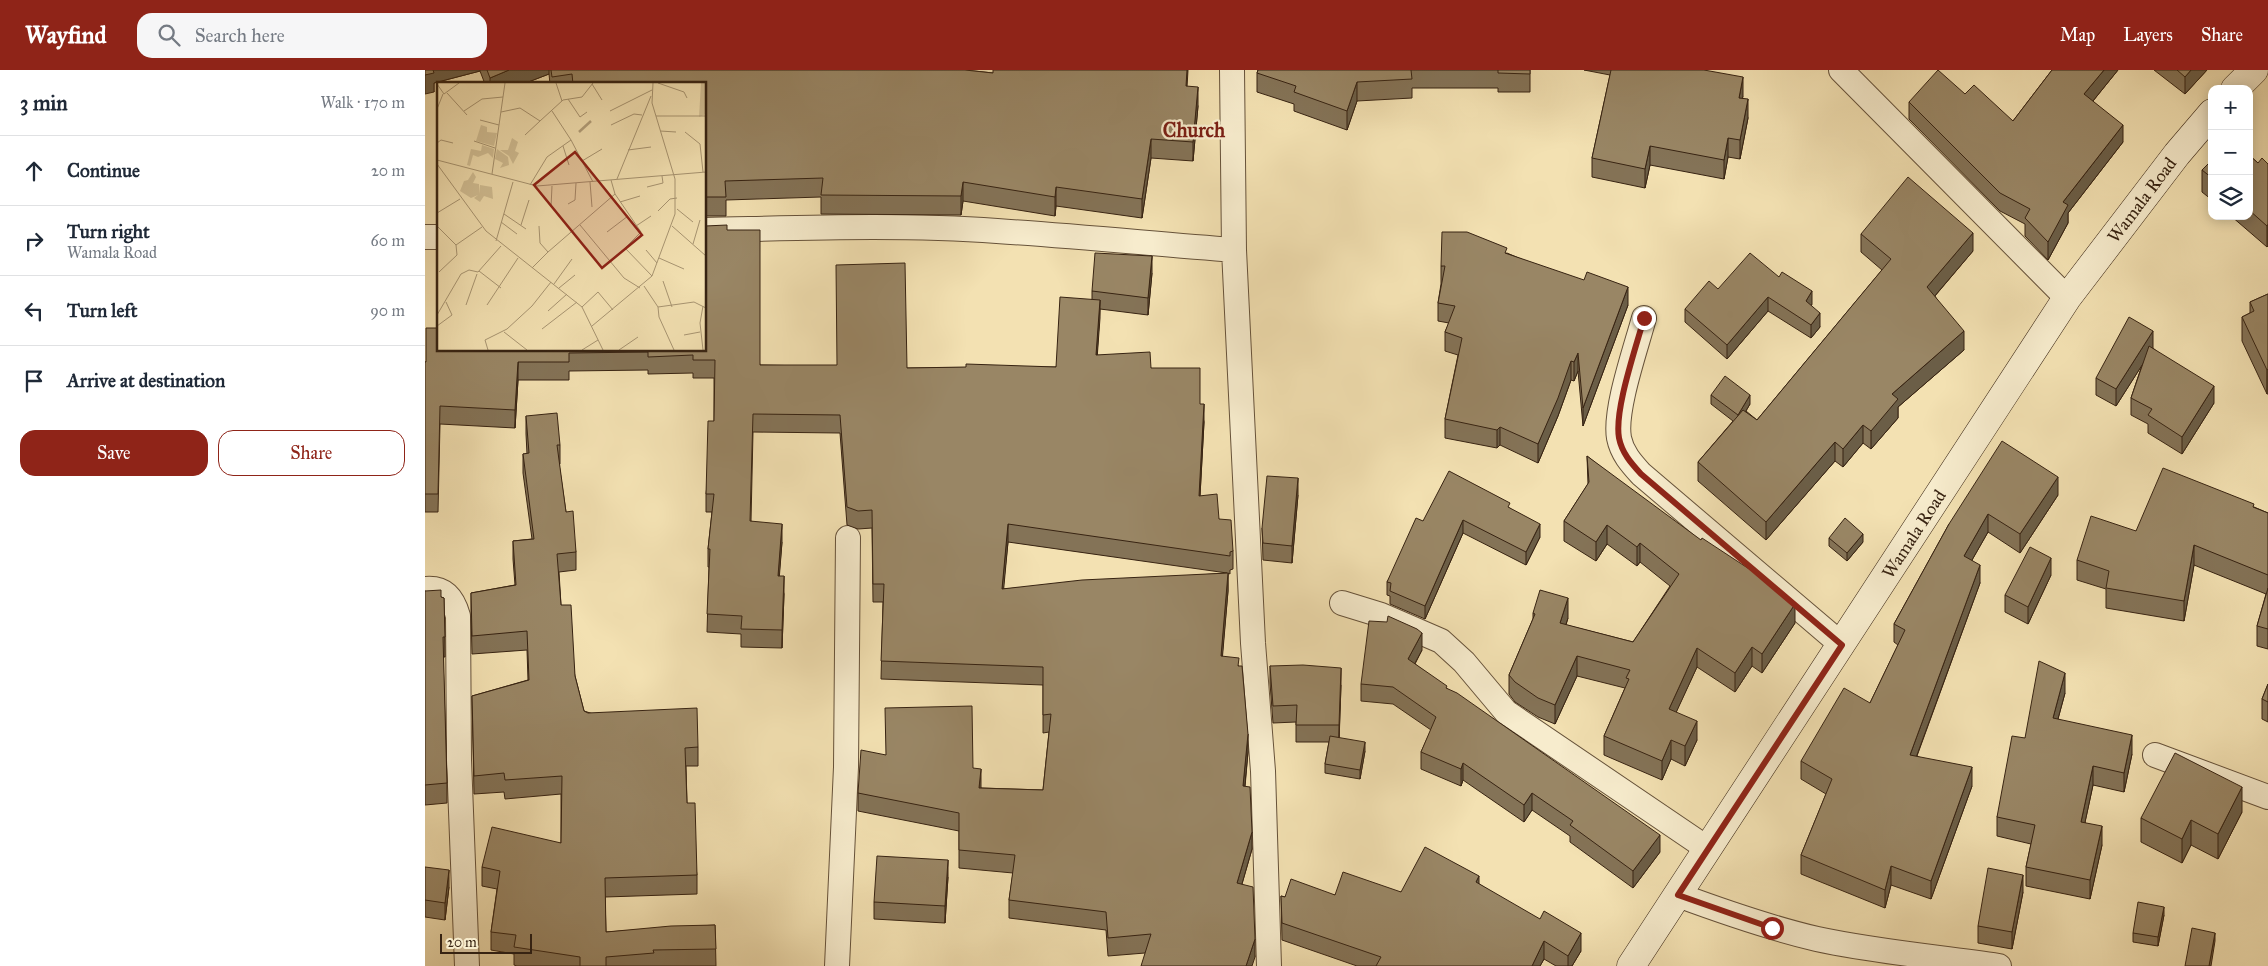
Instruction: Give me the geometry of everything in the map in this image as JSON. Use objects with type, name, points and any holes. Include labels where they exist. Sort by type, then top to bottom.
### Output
[{"type":"street","points":[[1232,70],[1234,250],[1253,643],[1263,771],[1269,966]]},
{"type":"street","points":[[1841,70],[2067,298]]},
{"type":"street","points":[[2239,85],[2254,70]]},
{"type":"street","name":"Wamala Road","points":[[1631,966],[2067,298],[2177,154],[2208,118]]},
{"type":"street","points":[[706,230],[819,227],[950,229],[1234,250]]},
{"type":"street","points":[[1644,318],[1617,421],[1620,440],[1626,457],[1641,474],[1842,645]]},
{"type":"street","points":[[837,966],[846,767],[848,538]]},
{"type":"street","points":[[425,589],[443,590],[453,600],[458,616],[459,760],[467,966]]},
{"type":"street","points":[[1342,603],[1381,615],[1441,641],[1460,657],[1506,712],[1708,849]]},
{"type":"street","points":[[2155,754],[2268,797]]},
{"type":"street","points":[[1678,895],[1772,928],[1817,938],[1866,948],[1999,966]]},
{"type":"building","points":[[425,70],[433,70],[434,73],[425,75]]},
{"type":"building","points":[[487,70],[509,70],[490,78]]},
{"type":"building","points":[[551,70],[965,70],[993,73],[993,70],[1187,70],[1186,86],[1198,87],[1193,142],[1151,139],[1142,199],[1056,187],[1055,197],[963,182],[961,196],[821,195],[823,178],[725,181],[726,197],[706,197],[706,82],[573,82],[572,74],[552,77]]},
{"type":"building","points":[[1258,70],[1411,70],[1412,79],[1357,82],[1347,111],[1294,92],[1296,86],[1257,73]]},
{"type":"building","points":[[1498,70],[1530,70],[1530,74],[1498,73]]},
{"type":"building","points":[[1611,70],[1704,70],[1743,77],[1739,98],[1748,99],[1740,140],[1728,138],[1724,160],[1650,146],[1645,169],[1592,158]]},
{"type":"building","points":[[1938,70],[1965,94],[1974,85],[2013,121],[2052,70],[2104,70],[2084,94],[2123,125],[2063,202],[2068,205],[2048,242],[2025,218],[2030,209],[2000,193],[1909,102]]},
{"type":"building","points":[[2177,70],[2191,70],[2185,77]]},
{"type":"building","points":[[2262,158],[2268,164],[2267,226],[2253,214],[2253,159],[2258,163]]},
{"type":"building","points":[[2208,164],[2208,175],[2202,170]]},
{"type":"building","points":[[1908,177],[1973,233],[1927,287],[1964,331],[1892,394],[1898,399],[1871,431],[1863,425],[1843,449],[1835,442],[1766,522],[1698,462],[1743,410],[1757,420],[1891,259],[1861,234]]},
{"type":"building","points":[[727,225],[727,230],[760,230],[760,365],[837,365],[836,265],[905,263],[907,368],[966,367],[966,364],[1056,367],[1060,297],[1100,300],[1096,355],[1150,352],[1151,368],[1200,368],[1200,404],[1204,404],[1199,496],[1217,494],[1219,519],[1231,520],[1233,551],[1230,552],[1230,556],[1008,524],[1002,589],[1082,580],[1228,573],[1221,656],[1239,658],[1238,666],[1242,666],[1248,734],[1243,786],[1250,787],[1252,832],[1237,883],[1253,887],[1255,939],[1246,966],[1141,966],[1151,934],[1108,938],[1106,912],[1009,900],[1015,855],[959,850],[959,813],[858,793],[861,750],[886,755],[885,708],[972,706],[973,768],[981,769],[979,788],[1043,790],[1051,714],[1043,715],[1043,667],[881,661],[884,584],[873,584],[872,510],[858,511],[847,507],[840,415],[753,414],[750,521],[782,524],[778,576],[784,576],[782,630],[741,629],[742,616],[707,614],[710,549],[708,549],[714,494],[706,494],[708,421],[714,421],[715,360],[693,360],[693,355],[648,357],[648,352],[569,353],[569,362],[518,362],[515,410],[440,406],[438,494],[425,494],[426,328],[437,328],[437,351],[706,351],[706,226]]},
{"type":"building","points":[[1442,232],[1467,232],[1507,248],[1505,253],[1584,280],[1587,272],[1628,287],[1583,408],[1578,353],[1574,362],[1571,361],[1558,398],[1538,444],[1500,427],[1497,430],[1445,419],[1462,338],[1445,332],[1455,306],[1438,303],[1445,266],[1441,266]]},
{"type":"building","points":[[1095,253],[1152,256],[1148,298],[1092,291]]},
{"type":"building","points":[[1750,253],[1779,277],[1782,272],[1812,291],[1806,301],[1820,313],[1811,325],[1768,297],[1727,345],[1685,309],[1709,281],[1718,289]]},
{"type":"building","points":[[2268,294],[2267,370],[2242,317],[2254,311],[2250,302]]},
{"type":"building","points":[[2129,317],[2153,331],[2116,389],[2096,378]]},
{"type":"building","points":[[2149,346],[2214,386],[2182,437],[2148,415],[2152,409],[2131,398]]},
{"type":"building","points":[[1725,376],[1750,395],[1738,415],[1711,395]]},
{"type":"building","points":[[557,413],[560,445],[557,445],[566,512],[573,511],[576,552],[557,554],[561,605],[571,605],[575,676],[584,711],[588,713],[697,708],[698,747],[685,748],[687,803],[695,803],[697,875],[605,878],[606,932],[671,926],[715,925],[716,949],[653,950],[654,953],[606,957],[606,966],[580,966],[580,957],[514,947],[516,935],[491,932],[500,871],[482,867],[492,827],[561,843],[562,776],[505,780],[504,773],[474,776],[472,696],[529,680],[527,631],[472,636],[471,593],[516,585],[513,541],[534,539],[523,454],[529,453],[526,416]]},
{"type":"building","points":[[2002,441],[2058,477],[2020,534],[1988,514],[1964,556],[1980,565],[1910,755],[1972,767],[1931,881],[1891,866],[1885,890],[1801,855],[1832,779],[1801,761],[1844,688],[1870,703],[1905,630],[1894,624],[1949,524]]},
{"type":"building","points":[[1587,456],[1701,540],[1702,538],[1772,584],[1795,604],[1762,654],[1752,647],[1735,673],[1697,648],[1669,709],[1697,721],[1685,746],[1671,740],[1662,761],[1604,736],[1629,679],[1626,678],[1630,670],[1577,656],[1555,705],[1538,698],[1515,682],[1509,675],[1535,614],[1533,613],[1540,590],[1568,598],[1560,623],[1633,642],[1679,574],[1640,543],[1637,547],[1607,525],[1596,542],[1564,521],[1589,482]]},
{"type":"building","points":[[2163,468],[2254,504],[2253,507],[2268,513],[2268,575],[2194,545],[2184,601],[2106,588],[2109,571],[2077,560],[2091,516],[2136,531]]},
{"type":"building","points":[[1449,471],[1510,503],[1508,507],[1540,524],[1526,552],[1463,520],[1425,606],[1390,591],[1391,583],[1387,582],[1416,518],[1423,521]]},
{"type":"building","points":[[1267,476],[1298,478],[1292,546],[1263,543],[1262,528]]},
{"type":"building","points":[[1845,518],[1863,534],[1847,553],[1829,538]]},
{"type":"building","points":[[2030,547],[2051,558],[2028,607],[2005,595]]},
{"type":"building","points":[[2268,588],[2268,629],[2257,626]]},
{"type":"building","points":[[441,590],[441,597],[444,598],[445,637],[443,637],[447,783],[425,785],[425,591]]},
{"type":"building","points":[[1388,616],[1422,633],[1408,659],[1447,686],[1446,688],[1457,693],[1660,835],[1633,871],[1570,825],[1573,821],[1532,793],[1524,805],[1463,763],[1461,769],[1421,752],[1436,717],[1393,687],[1361,684],[1369,621],[1387,622]]},
{"type":"building","points":[[2039,661],[2065,673],[2053,718],[2132,735],[2124,773],[2093,766],[2081,822],[2102,826],[2090,880],[2026,867],[2035,825],[1997,817],[2012,736],[2025,738]]},
{"type":"building","points":[[1303,665],[1341,668],[1339,725],[1296,725],[1297,705],[1273,706],[1270,666]]},
{"type":"building","points":[[2268,684],[2268,702],[2262,699]]},
{"type":"building","points":[[1330,736],[1365,742],[1360,770],[1325,764]]},
{"type":"building","points":[[2175,753],[2242,787],[2218,834],[2191,820],[2182,839],[2141,818]]},
{"type":"building","points":[[1425,847],[1479,876],[1476,882],[1540,919],[1544,911],[1581,933],[1568,956],[1544,941],[1532,966],[1376,966],[1381,957],[1282,923],[1281,896],[1285,897],[1291,879],[1335,895],[1343,872],[1401,892]]},
{"type":"building","points":[[877,856],[948,860],[945,906],[874,902]]},
{"type":"building","points":[[425,867],[449,870],[445,903],[425,900]]},
{"type":"building","points":[[1988,868],[2023,875],[2012,932],[1978,926]]},
{"type":"building","points":[[2138,902],[2164,907],[2158,937],[2133,933]]},
{"type":"building","points":[[2192,928],[2215,933],[2209,966],[2185,966]]},
{"type":"district","name":"Church","points":[[1194,130]]},
{"type":"route","points":[[1644,318],[1617,421],[1620,440],[1626,457],[1641,474],[1842,645],[1678,895],[1772,928]]}]
